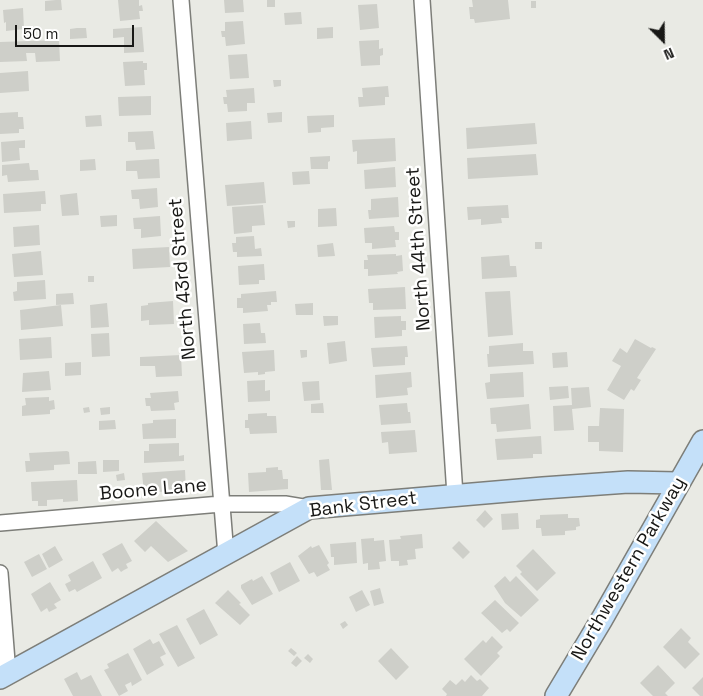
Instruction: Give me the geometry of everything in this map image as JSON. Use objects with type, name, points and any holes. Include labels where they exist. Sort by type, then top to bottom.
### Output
[{"type":"street","name":"North 43rd Street","points":[[181,0],[226,555]]},
{"type":"street","name":"North 44th Street","points":[[422,0],[455,495]]},
{"type":"street","name":"Northwestern Parkway","points":[[556,696],[655,528],[678,483],[703,441]]},
{"type":"street","name":"Bank Street","points":[[4,676],[308,508],[628,482],[678,483]]},
{"type":"street","name":"Boone Lane","points":[[0,523],[221,504],[285,504],[308,508]]},
{"type":"street","points":[[0,573],[4,676]]},
{"type":"building","points":[[61,0],[62,10],[45,11],[45,1]]},
{"type":"building","points":[[118,0],[139,0],[139,6],[142,5],[143,11],[139,11],[140,19],[120,21]]},
{"type":"building","points":[[224,0],[243,0],[244,12],[225,13]]},
{"type":"building","points":[[267,0],[275,0],[275,7],[267,7]]},
{"type":"building","points":[[472,0],[508,0],[510,19],[475,23],[474,19],[470,19],[469,7],[473,7]]},
{"type":"building","points":[[531,1],[536,1],[536,8],[531,8]]},
{"type":"building","points":[[377,4],[379,28],[360,30],[358,5]]},
{"type":"building","points":[[23,8],[24,29],[6,31],[3,10]]},
{"type":"building","points":[[301,12],[302,24],[285,25],[284,13]]},
{"type":"building","points":[[243,21],[245,44],[226,46],[225,37],[222,37],[221,31],[225,31],[225,22]]},
{"type":"building","points":[[142,27],[144,52],[124,53],[124,37],[113,38],[113,29]]},
{"type":"building","points":[[333,27],[333,38],[317,39],[317,28]]},
{"type":"building","points":[[86,28],[87,38],[70,39],[70,29]]},
{"type":"building","points":[[59,40],[60,61],[36,62],[35,53],[26,53],[27,61],[0,62],[0,42]]},
{"type":"building","points":[[379,40],[379,49],[383,48],[383,55],[380,56],[380,65],[361,66],[359,41]]},
{"type":"building","points":[[247,54],[249,78],[230,79],[228,55]]},
{"type":"building","points":[[143,61],[143,63],[147,63],[147,70],[144,70],[145,85],[125,86],[123,62]]},
{"type":"building","points":[[28,71],[29,91],[0,93],[0,73]]},
{"type":"building","points":[[273,80],[281,80],[281,86],[274,87]]},
{"type":"building","points":[[388,86],[389,97],[385,97],[385,105],[359,107],[358,97],[363,97],[362,88]]},
{"type":"building","points":[[254,88],[255,103],[247,103],[247,111],[228,112],[227,104],[224,104],[223,97],[227,97],[226,90]]},
{"type":"building","points":[[151,96],[151,115],[119,116],[118,97]]},
{"type":"building","points":[[18,112],[18,117],[23,117],[24,129],[19,129],[19,133],[0,134],[0,113]]},
{"type":"building","points":[[282,112],[282,122],[268,123],[267,113]]},
{"type":"building","points":[[101,115],[102,126],[86,127],[85,116]]},
{"type":"building","points":[[334,115],[334,127],[321,128],[321,132],[308,133],[307,116]]},
{"type":"building","points":[[251,121],[252,139],[227,141],[226,123]]},
{"type":"building","points":[[535,123],[537,144],[467,149],[466,128]]},
{"type":"building","points":[[153,131],[155,149],[136,150],[135,142],[128,142],[128,132]]},
{"type":"building","points":[[395,138],[396,161],[357,164],[357,151],[353,152],[352,140]]},
{"type":"building","points":[[25,140],[25,148],[19,148],[20,160],[2,162],[1,142]]},
{"type":"building","points":[[536,154],[538,175],[468,179],[467,158]]},
{"type":"building","points":[[330,156],[328,169],[311,169],[310,157]]},
{"type":"building","points":[[95,159],[96,170],[80,171],[80,160]]},
{"type":"building","points":[[159,159],[160,178],[138,179],[137,171],[126,171],[126,161]]},
{"type":"building","points":[[29,163],[30,170],[38,170],[39,180],[8,182],[7,175],[2,176],[2,165]]},
{"type":"building","points":[[395,167],[396,187],[365,189],[364,170]]},
{"type":"building","points":[[309,171],[310,184],[293,185],[292,172]]},
{"type":"building","points":[[264,182],[266,203],[227,206],[225,185]]},
{"type":"building","points":[[157,188],[158,207],[140,209],[139,199],[132,199],[131,190]]},
{"type":"building","points":[[45,191],[46,204],[41,204],[41,211],[4,213],[3,194]]},
{"type":"building","points":[[77,193],[79,215],[62,216],[60,195]]},
{"type":"building","points":[[398,197],[399,217],[369,219],[368,210],[371,210],[371,199]]},
{"type":"building","points":[[263,205],[265,225],[252,226],[252,232],[234,234],[232,207]]},
{"type":"building","points":[[508,205],[509,218],[501,218],[502,223],[481,225],[481,219],[468,220],[467,207]]},
{"type":"building","points":[[336,208],[337,226],[318,227],[318,209]]},
{"type":"building","points":[[117,215],[117,226],[101,227],[100,216]]},
{"type":"building","points":[[160,216],[161,236],[141,238],[141,229],[134,229],[133,218]]},
{"type":"building","points":[[287,221],[295,221],[295,227],[288,228]]},
{"type":"building","points":[[39,225],[40,245],[14,247],[13,227]]},
{"type":"building","points":[[394,226],[395,232],[399,232],[399,240],[395,240],[396,247],[372,249],[372,243],[365,243],[364,228]]},
{"type":"building","points":[[254,236],[255,249],[261,248],[262,256],[237,257],[237,252],[233,252],[232,243],[236,243],[236,237]]},
{"type":"building","points":[[535,242],[542,242],[542,249],[535,249]]},
{"type":"building","points":[[333,243],[335,256],[318,257],[317,245]]},
{"type":"building","points":[[169,247],[170,267],[133,269],[132,249]]},
{"type":"building","points":[[41,251],[43,275],[14,277],[12,254]]},
{"type":"building","points":[[396,254],[396,256],[402,255],[403,271],[397,272],[398,274],[368,276],[368,269],[364,269],[364,260],[368,260],[367,255]]},
{"type":"building","points":[[509,255],[510,266],[516,266],[517,277],[482,279],[481,257]]},
{"type":"building","points":[[264,264],[265,280],[259,280],[259,284],[239,285],[238,266]]},
{"type":"building","points":[[88,276],[94,276],[94,282],[88,282]]},
{"type":"building","points":[[45,280],[46,299],[14,301],[13,292],[17,291],[17,282]]},
{"type":"building","points":[[405,287],[406,309],[373,310],[373,303],[369,303],[368,289]]},
{"type":"building","points":[[276,291],[277,302],[271,302],[271,305],[267,305],[268,311],[243,313],[243,308],[237,308],[237,298],[241,298],[241,294]]},
{"type":"building","points":[[510,291],[513,335],[488,337],[485,292]]},
{"type":"building","points":[[73,293],[74,304],[56,305],[56,294]]},
{"type":"building","points":[[173,301],[174,324],[149,325],[149,320],[141,321],[141,306],[148,305],[148,303]]},
{"type":"building","points":[[107,303],[109,327],[91,328],[90,305]]},
{"type":"building","points":[[313,303],[313,315],[296,315],[295,304]]},
{"type":"building","points":[[61,305],[63,326],[21,330],[20,310]]},
{"type":"building","points":[[323,316],[338,316],[338,325],[324,326]]},
{"type":"building","points":[[401,316],[401,321],[406,321],[406,330],[402,330],[402,336],[375,338],[374,317]]},
{"type":"building","points":[[260,323],[261,333],[265,333],[266,343],[244,344],[243,324]]},
{"type":"building","points":[[109,333],[110,356],[92,357],[91,334]]},
{"type":"building","points":[[51,337],[52,358],[20,360],[19,339]]},
{"type":"building","points":[[635,339],[656,349],[637,378],[641,380],[634,391],[631,389],[624,400],[607,390],[621,366],[612,361],[620,348],[627,353]]},
{"type":"building","points":[[345,341],[347,361],[329,364],[327,343]]},
{"type":"building","points":[[523,343],[523,351],[533,351],[534,364],[488,367],[487,354],[489,354],[489,346]]},
{"type":"building","points":[[407,346],[408,357],[405,357],[405,365],[373,367],[371,348]]},
{"type":"building","points":[[274,350],[275,371],[258,375],[258,372],[244,373],[242,352]]},
{"type":"building","points":[[300,350],[307,350],[307,357],[301,358]]},
{"type":"building","points":[[567,352],[568,367],[553,368],[552,353]]},
{"type":"building","points":[[181,355],[182,376],[156,377],[155,366],[140,366],[140,357]]},
{"type":"building","points":[[81,362],[81,375],[65,376],[65,363]]},
{"type":"building","points":[[49,371],[51,390],[22,392],[23,373]]},
{"type":"building","points":[[411,372],[412,387],[407,388],[408,395],[376,398],[375,375]]},
{"type":"building","points":[[523,372],[524,397],[487,399],[485,383],[490,382],[490,374]]},
{"type":"building","points":[[265,380],[265,391],[270,390],[270,401],[248,402],[247,381]]},
{"type":"building","points":[[319,381],[320,400],[304,401],[302,382]]},
{"type":"building","points":[[568,386],[569,398],[550,400],[549,387]]},
{"type":"building","points":[[589,387],[591,407],[572,409],[574,430],[554,431],[553,406],[572,405],[571,388]]},
{"type":"building","points":[[178,391],[179,402],[174,403],[175,410],[151,411],[150,406],[146,406],[145,398],[151,398],[150,393]]},
{"type":"building","points":[[49,397],[49,401],[54,400],[55,409],[50,410],[50,414],[22,416],[22,406],[26,405],[25,398]]},
{"type":"building","points":[[323,403],[324,413],[311,413],[311,404]]},
{"type":"building","points":[[407,403],[411,423],[381,425],[379,405]]},
{"type":"building","points":[[529,404],[531,429],[497,432],[496,424],[491,424],[490,408]]},
{"type":"building","points":[[89,407],[90,412],[84,413],[83,408]]},
{"type":"building","points":[[110,407],[110,414],[101,415],[100,408]]},
{"type":"building","points":[[600,408],[624,409],[623,452],[599,451],[599,442],[588,442],[588,426],[599,426]]},
{"type":"building","points":[[267,413],[267,416],[276,416],[277,433],[250,434],[249,428],[245,428],[245,420],[248,420],[248,414]]},
{"type":"building","points":[[176,419],[176,438],[143,439],[142,424],[153,423],[153,420]]},
{"type":"building","points":[[115,420],[116,429],[99,430],[99,421]]},
{"type":"building","points":[[415,430],[417,452],[389,454],[388,442],[382,443],[381,432]]},
{"type":"building","points":[[541,436],[542,454],[533,454],[533,458],[497,460],[495,439]]},
{"type":"building","points":[[179,443],[179,456],[184,455],[184,461],[144,463],[144,451],[149,451],[149,444]]},
{"type":"building","points":[[69,452],[70,464],[54,465],[54,470],[26,472],[25,461],[30,461],[29,453]]},
{"type":"building","points":[[329,459],[332,490],[321,490],[319,460]]},
{"type":"building","points":[[103,460],[119,460],[119,471],[103,472]]},
{"type":"building","points":[[96,461],[97,474],[78,474],[78,462]]},
{"type":"building","points":[[278,467],[278,470],[282,470],[283,479],[288,479],[288,489],[249,492],[248,473],[266,472],[266,468]]},
{"type":"building","points":[[185,470],[186,490],[144,493],[142,473]]},
{"type":"building","points":[[124,473],[125,480],[117,481],[116,475]]},
{"type":"building","points":[[77,480],[78,501],[63,502],[63,499],[47,500],[47,506],[38,506],[38,501],[32,501],[31,482]]},
{"type":"building","points":[[485,510],[493,519],[484,528],[476,520]]},
{"type":"building","points":[[518,513],[519,529],[502,530],[501,514]]},
{"type":"building","points":[[568,514],[568,518],[579,518],[580,526],[576,527],[576,530],[565,531],[565,535],[542,536],[541,528],[536,528],[536,520],[540,519],[540,515]]},
{"type":"building","points":[[156,521],[188,551],[168,562],[151,546],[145,552],[134,541]]},
{"type":"building","points":[[422,534],[423,548],[415,549],[416,559],[407,560],[408,565],[399,566],[399,561],[391,561],[389,540],[401,539],[400,536]]},
{"type":"building","points":[[374,538],[374,541],[384,540],[386,561],[379,562],[380,569],[368,570],[368,563],[363,564],[361,539]]},
{"type":"building","points":[[459,541],[470,552],[463,559],[452,548]]},
{"type":"building","points":[[356,542],[357,563],[334,565],[330,544]]},
{"type":"building","points":[[122,543],[132,561],[126,564],[128,568],[121,572],[118,568],[112,572],[102,554]]},
{"type":"building","points":[[319,545],[329,563],[327,565],[330,570],[317,577],[314,572],[309,574],[298,556],[311,546],[312,548]]},
{"type":"building","points":[[55,546],[63,560],[49,568],[42,554]]},
{"type":"building","points":[[533,549],[556,573],[537,591],[520,574],[522,572],[516,566]]},
{"type":"building","points":[[39,554],[47,569],[32,577],[24,562]]},
{"type":"building","points":[[93,561],[102,578],[77,592],[75,589],[69,592],[65,584],[71,581],[68,575]]},
{"type":"building","points":[[290,562],[300,581],[279,592],[270,573]]},
{"type":"building","points":[[262,576],[273,594],[252,605],[241,585]]},
{"type":"building","points":[[505,576],[510,582],[516,576],[539,600],[521,617],[505,603],[494,586]]},
{"type":"building","points":[[50,582],[61,600],[54,604],[57,608],[49,612],[47,608],[41,612],[31,594]]},
{"type":"building","points":[[380,588],[384,603],[374,606],[370,591]]},
{"type":"building","points":[[228,590],[250,615],[240,625],[215,603]]},
{"type":"building","points":[[362,590],[370,605],[356,612],[349,597]]},
{"type":"building","points":[[495,600],[519,623],[510,632],[507,629],[502,633],[481,613]]},
{"type":"building","points":[[204,609],[218,635],[200,645],[186,619]]},
{"type":"building","points":[[345,621],[348,625],[343,629],[340,624]]},
{"type":"building","points":[[177,625],[195,658],[178,667],[159,634]]},
{"type":"building","points":[[681,628],[691,638],[688,642],[700,654],[685,669],[663,647]]},
{"type":"building","points":[[492,636],[503,647],[497,653],[500,656],[481,676],[464,659],[483,640],[486,643]]},
{"type":"building","points":[[150,639],[153,644],[159,641],[166,654],[160,657],[164,665],[147,675],[133,649]]},
{"type":"building","points":[[291,648],[297,653],[294,656],[288,651]]},
{"type":"building","points":[[391,648],[409,667],[396,680],[378,661]]},
{"type":"building","points":[[128,653],[142,680],[132,686],[131,682],[125,685],[128,691],[119,696],[104,670],[109,668],[107,664]]},
{"type":"building","points":[[308,654],[313,659],[310,663],[304,658]]},
{"type":"building","points":[[297,656],[302,661],[296,667],[291,663]]},
{"type":"building","points":[[658,665],[675,683],[665,693],[668,696],[653,696],[640,683]]},
{"type":"building","points":[[77,672],[81,680],[91,675],[102,696],[73,696],[64,679]]},
{"type":"building","points":[[471,675],[477,681],[480,679],[489,688],[482,696],[446,696],[447,694],[442,689],[450,680],[456,685],[462,679],[465,682]]},
{"type":"building","points":[[703,677],[703,696],[700,696],[692,688]]}]
